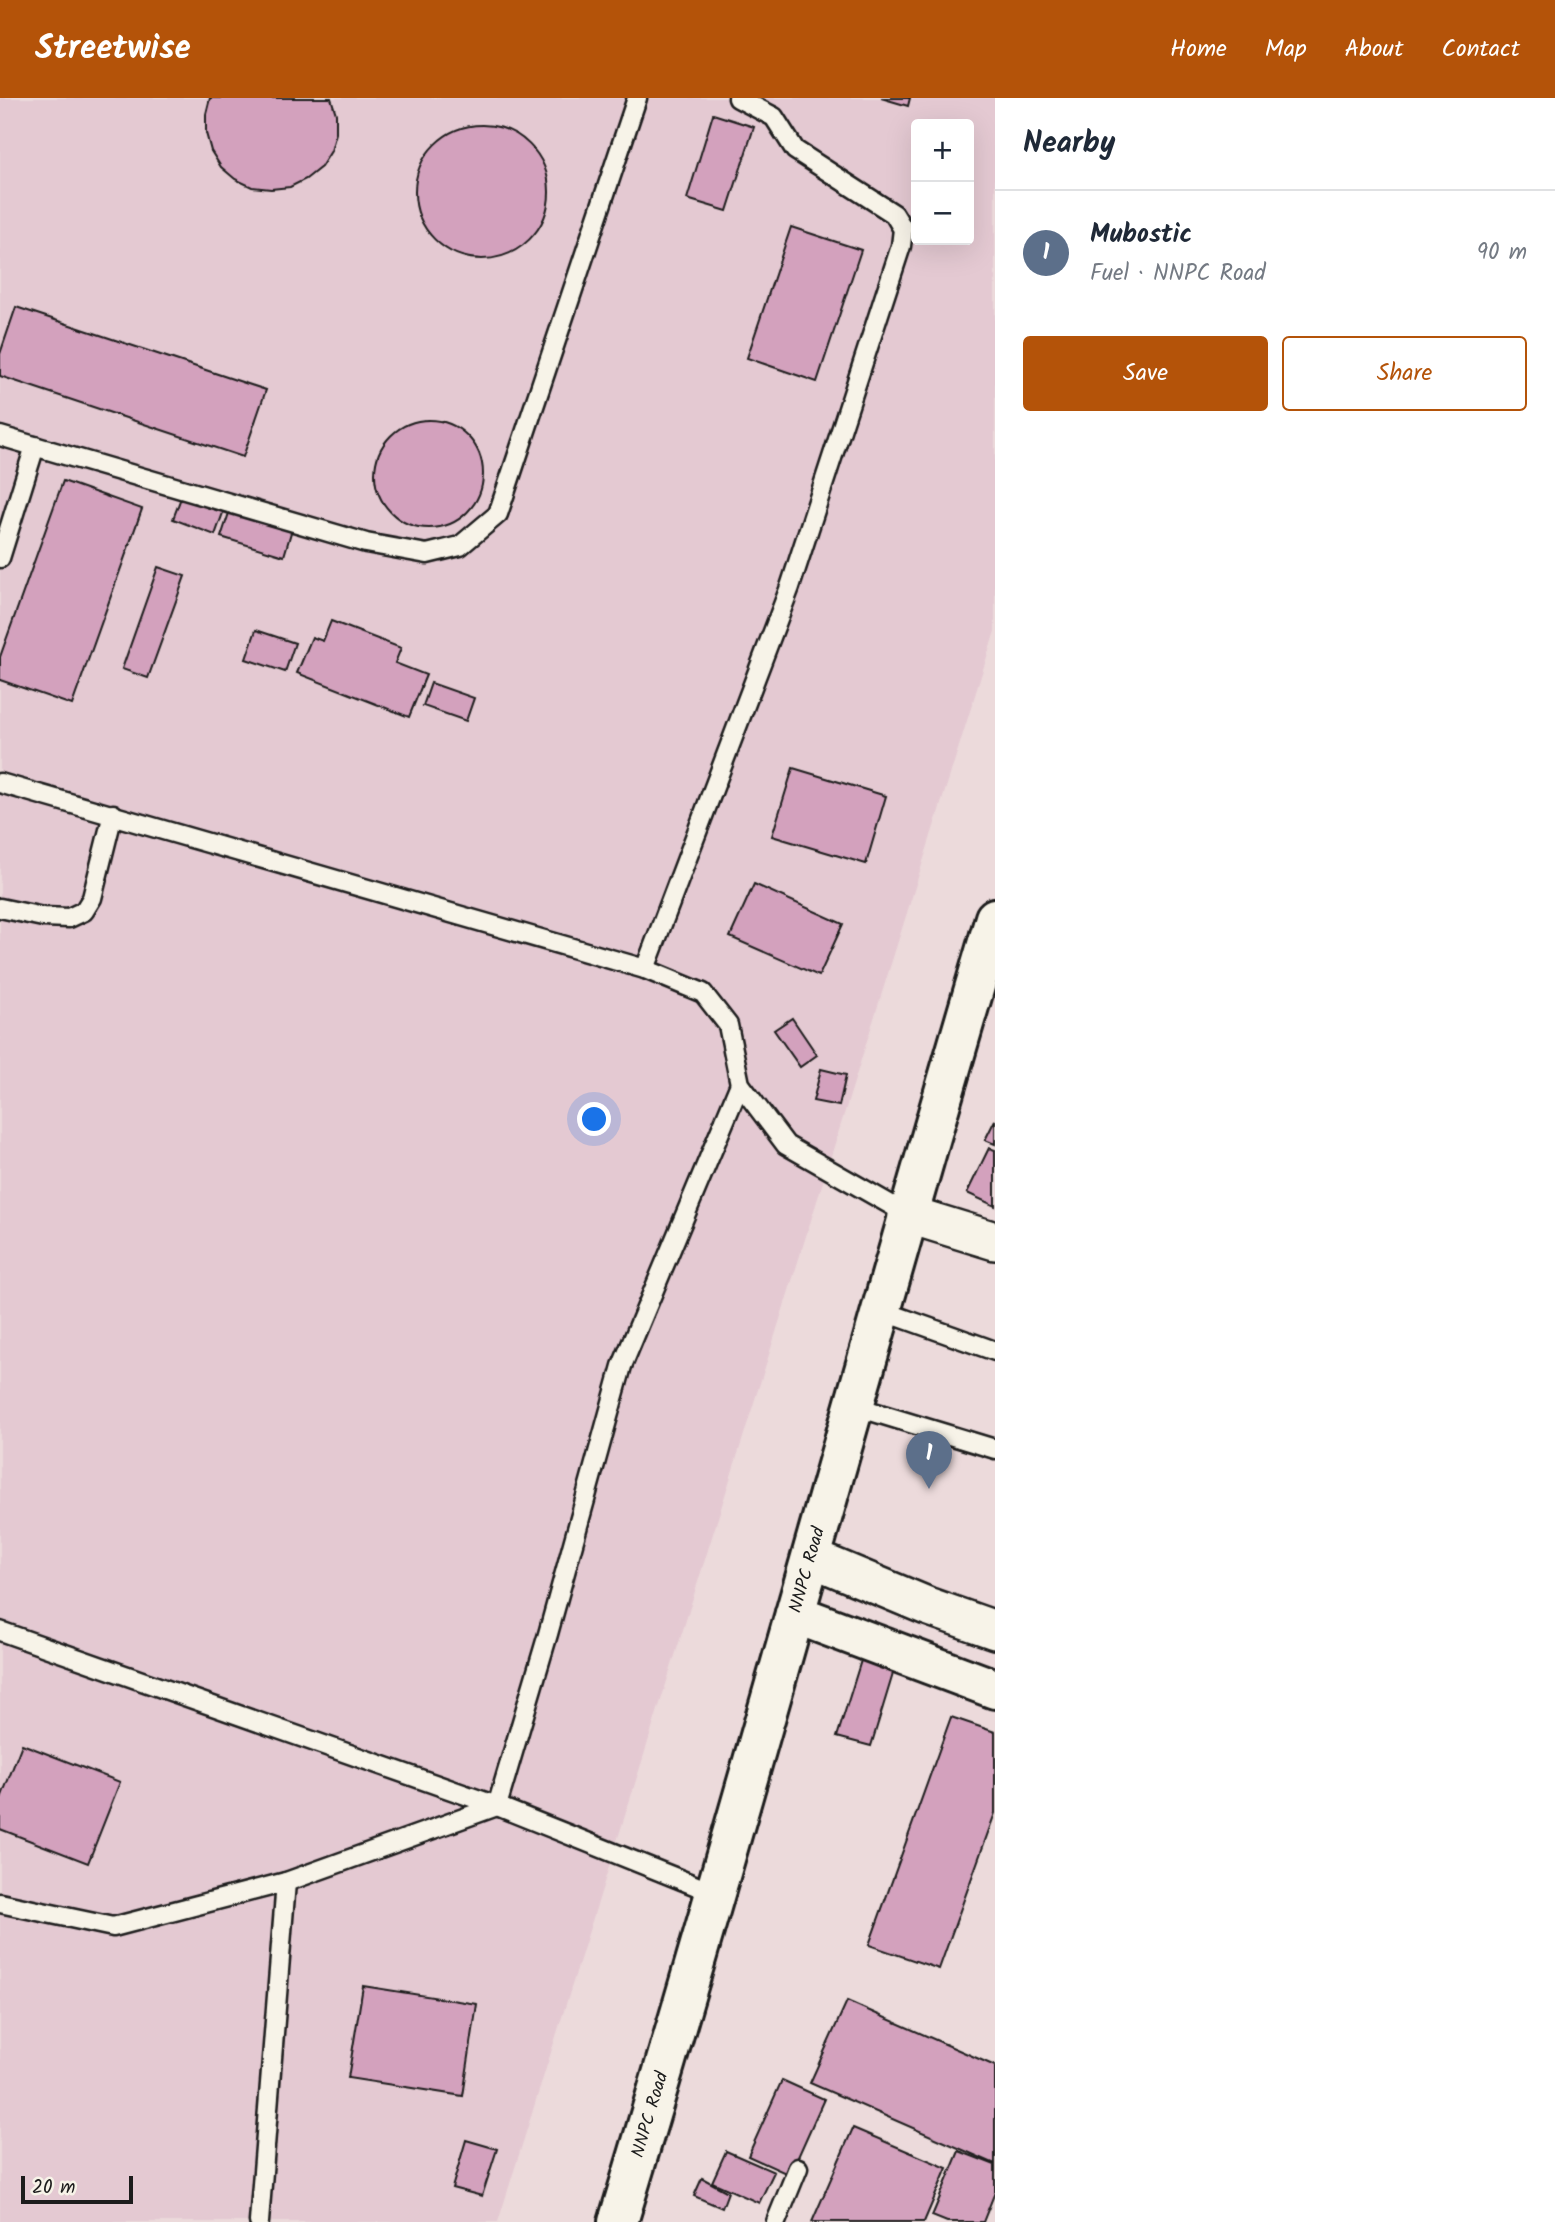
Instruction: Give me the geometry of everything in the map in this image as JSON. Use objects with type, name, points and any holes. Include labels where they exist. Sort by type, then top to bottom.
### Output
[{"type":"street","name":"NNPC Road","points":[[618,2222],[812,1558],[907,1214],[995,918]]},
{"type":"street","points":[[907,1214],[995,1241]]},
{"type":"street","points":[[812,1558],[927,1606],[995,1630]]},
{"type":"street","points":[[795,1614],[995,1689]]},
{"type":"lane","points":[[0,436],[366,543],[427,555],[460,547],[498,514],[637,98]]},
{"type":"lane","points":[[645,969],[790,587],[901,247],[903,229],[894,214],[795,150],[774,117],[738,98]]},
{"type":"lane","points":[[0,558],[35,446]]},
{"type":"lane","points":[[0,783],[645,969],[703,993],[728,1025],[740,1084],[786,1145],[907,1214]]},
{"type":"lane","points":[[0,908],[43,917],[69,918],[83,911],[92,898],[113,814]]},
{"type":"lane","points":[[497,1806],[552,1621],[622,1366],[740,1084]]},
{"type":"lane","points":[[880,1310],[995,1351]]},
{"type":"lane","points":[[854,1406],[995,1448]]},
{"type":"lane","points":[[0,1631],[497,1806],[714,1893]]},
{"type":"lane","points":[[0,1903],[113,1927],[286,1882],[497,1806]]},
{"type":"lane","points":[[259,2222],[286,1882]]},
{"type":"lane","points":[[776,2222],[798,2168]]},
{"type":"shaded area","points":[[0,98],[995,98],[995,631],[498,2222],[0,2222]]},
{"type":"building","points":[[210,98],[331,98],[336,114],[336,133],[331,151],[321,167],[290,187],[252,187],[235,179],[221,167],[211,151],[206,133],[206,114]]},
{"type":"building","points":[[881,98],[910,98],[908,106]]},
{"type":"building","points":[[713,114],[754,127],[727,211],[687,199]]},
{"type":"building","points":[[482,125],[508,130],[530,144],[544,166],[549,192],[544,218],[530,240],[508,254],[482,259],[456,254],[434,240],[420,218],[415,192],[420,166],[434,144],[456,130]]},
{"type":"building","points":[[791,227],[861,250],[817,382],[747,358]]},
{"type":"building","points":[[16,307],[266,390],[243,457],[0,376],[0,354]]},
{"type":"building","points":[[429,420],[449,425],[467,436],[478,454],[483,474],[478,494],[467,512],[449,523],[429,528],[409,523],[391,512],[380,494],[375,474],[380,454],[391,436],[409,425]]},
{"type":"building","points":[[63,481],[142,509],[72,705],[0,680],[0,657]]},
{"type":"building","points":[[182,495],[224,510],[215,535],[173,519]]},
{"type":"building","points":[[230,510],[292,529],[284,556],[221,537]]},
{"type":"building","points":[[158,567],[185,576],[148,678],[122,669]]},
{"type":"building","points":[[331,621],[401,648],[395,663],[426,675],[409,717],[297,673],[312,637],[323,641]]},
{"type":"building","points":[[256,630],[295,643],[285,672],[246,659]]},
{"type":"building","points":[[431,683],[474,698],[466,721],[423,706]]},
{"type":"building","points":[[793,768],[886,796],[866,864],[772,836]]},
{"type":"building","points":[[754,884],[843,924],[819,976],[730,937]]},
{"type":"building","points":[[792,1018],[817,1055],[800,1067],[774,1030]]},
{"type":"building","points":[[821,1069],[846,1075],[839,1106],[813,1101]]},
{"type":"building","points":[[995,1120],[995,1144],[985,1140]]},
{"type":"building","points":[[989,1148],[995,1150],[995,1206],[967,1193]]},
{"type":"building","points":[[863,1654],[896,1664],[871,1746],[837,1737]]},
{"type":"building","points":[[951,1717],[995,1732],[995,1813],[939,1969],[869,1945]]},
{"type":"building","points":[[22,1744],[120,1782],[88,1863],[0,1829],[0,1801]]},
{"type":"building","points":[[363,1986],[477,2004],[463,2096],[348,2078]]},
{"type":"building","points":[[847,2001],[995,2066],[995,2164],[810,2083]]},
{"type":"building","points":[[782,2080],[824,2099],[790,2175],[748,2156]]},
{"type":"building","points":[[853,2128],[947,2168],[924,2222],[812,2222]]},
{"type":"building","points":[[466,2140],[497,2149],[482,2196],[452,2188]]},
{"type":"building","points":[[726,2151],[774,2172],[759,2203],[712,2182]]},
{"type":"building","points":[[959,2151],[995,2165],[995,2192],[983,2222],[947,2222],[932,2216]]},
{"type":"building","points":[[702,2178],[728,2192],[722,2208],[694,2196]]},
{"type":"place","name":"Mubostic","points":[[929,1489]]}]
